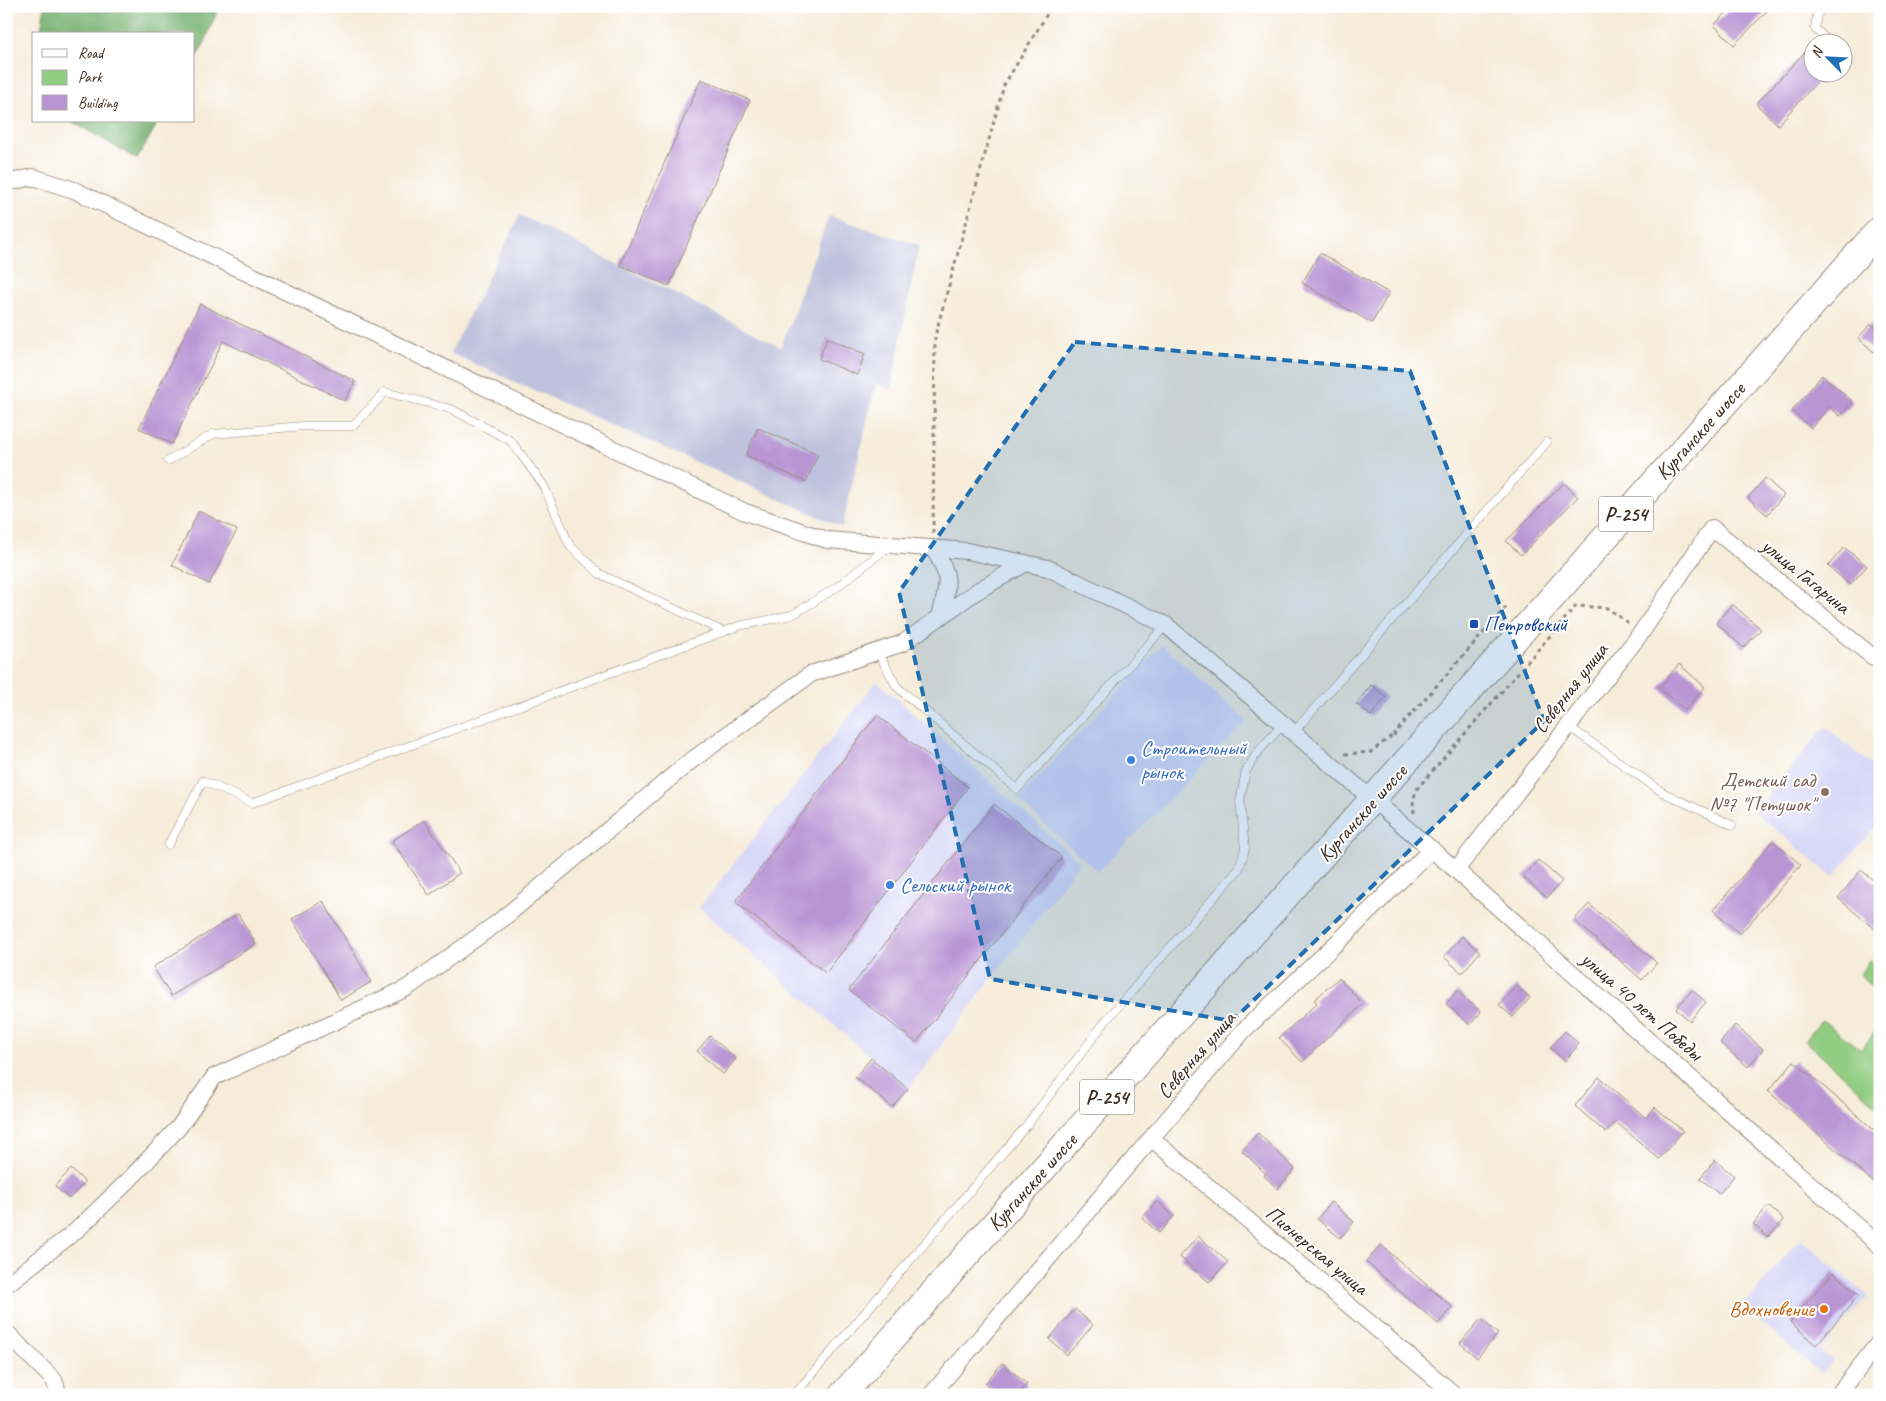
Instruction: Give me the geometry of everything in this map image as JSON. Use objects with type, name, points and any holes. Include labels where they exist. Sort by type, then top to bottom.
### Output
[{"type":"main road","name":"Курганское шоссе","points":[[842,1395],[1880,229]]},
{"type":"street","name":"улица 40 лет Победы","points":[[6,183],[33,177],[74,190],[745,512],[827,540],[967,551],[1048,568],[1166,625],[1432,849],[1880,1246]]},
{"type":"street","name":"Северная улица","points":[[1456,870],[1640,633],[1712,528]]},
{"type":"street","name":"улица Гагарина","points":[[1712,528],[1873,657]]},
{"type":"street","points":[[933,548],[944,565],[948,586],[940,617]]},
{"type":"street","points":[[6,1285],[77,1230],[128,1181],[178,1126],[214,1077],[407,988],[501,920],[688,764],[811,674],[903,643],[977,591],[1026,563]]},
{"type":"street","name":"Северная улица","points":[[931,1395],[1244,1030],[1344,936],[1432,849]]},
{"type":"street","name":"Пионерская улица","points":[[1152,1139],[1455,1395]]},
{"type":"street","points":[[6,1332],[54,1380],[59,1395]]},
{"type":"street","points":[[1838,1395],[1880,1341]]},
{"type":"lane","points":[[1819,32],[1816,29],[1817,14],[1822,6]]},
{"type":"lane","points":[[168,461],[213,434],[304,426],[353,426],[385,392],[451,409],[512,441],[544,486],[570,546],[600,574],[724,632]]},
{"type":"lane","points":[[794,1395],[1026,1126],[1108,1018],[1238,869],[1245,849],[1240,801],[1246,771],[1257,753],[1288,728],[1547,442]]},
{"type":"lane","points":[[168,845],[203,781],[252,802],[740,626],[792,615],[837,587],[891,545]]},
{"type":"lane","points":[[878,652],[897,688],[1018,789],[1166,625]]},
{"type":"lane","points":[[1568,726],[1662,792],[1732,825]]},
{"type":"path","points":[[933,548],[935,336],[1004,85],[1052,6]]},
{"type":"path","points":[[1318,753],[1371,752],[1394,735],[1507,606]]},
{"type":"path","points":[[1416,819],[1413,803],[1416,790],[1576,606],[1607,608],[1640,633]]},
{"type":"highlighted area","points":[[1075,342],[1410,371],[1544,721],[1232,1021],[990,979],[899,592]]},
{"type":"shaded area","points":[[520,215],[781,347],[829,216],[919,245],[891,390],[876,383],[842,527],[450,353]]},
{"type":"shaded area","name":"Строительный рынок","points":[[1162,645],[1247,721],[1098,872],[1017,799]]},
{"type":"shaded area","name":"Сельский рынок","points":[[877,681],[1080,862],[908,1089],[699,908]]},
{"type":"shaded area","name":"Детский сад №7 \"Петушок\"","points":[[1825,727],[1880,772],[1880,834],[1873,829],[1833,877],[1754,812]]},
{"type":"shaded area","points":[[1800,1239],[1868,1296],[1819,1350],[1832,1360],[1821,1374],[1743,1306]]},
{"type":"green space","points":[[45,6],[219,6],[205,42],[195,60],[195,32],[40,32]]},
{"type":"green space","points":[[73,122],[158,122],[137,159]]},
{"type":"green space","points":[[1870,960],[1880,969],[1880,996],[1860,974]]},
{"type":"green space","points":[[1822,1020],[1861,1050],[1880,1025],[1880,1109],[1805,1041]]},
{"type":"building","points":[[1733,6],[1772,6],[1734,45],[1714,25]]},
{"type":"building","points":[[1804,53],[1804,82],[1817,82],[1778,125],[1756,104]]},
{"type":"building","points":[[701,79],[750,100],[669,286],[620,265]]},
{"type":"building","points":[[1320,253],[1389,293],[1372,323],[1302,283]]},
{"type":"building","points":[[200,304],[355,381],[345,401],[223,341],[172,444],[139,428]]},
{"type":"building","points":[[1871,324],[1880,331],[1880,345],[1874,352],[1858,338]]},
{"type":"building","points":[[827,338],[865,354],[857,375],[819,359]]},
{"type":"building","points":[[1822,375],[1853,402],[1840,416],[1829,407],[1811,428],[1792,411]]},
{"type":"building","points":[[758,428],[818,454],[806,482],[746,455]]},
{"type":"building","points":[[1765,478],[1784,495],[1767,515],[1748,498]]},
{"type":"building","points":[[1564,483],[1578,497],[1521,555],[1506,541]]},
{"type":"building","points":[[199,511],[237,530],[209,584],[172,565]]},
{"type":"building","points":[[1844,547],[1867,566],[1850,585],[1828,566]]},
{"type":"building","points":[[1732,604],[1761,629],[1744,648],[1716,623]]},
{"type":"building","points":[[1679,664],[1705,687],[1685,710],[1659,688]]},
{"type":"building","points":[[1371,685],[1386,697],[1371,716],[1356,704]]},
{"type":"building","points":[[877,715],[968,787],[826,973],[735,902]]},
{"type":"building","points":[[994,804],[1062,857],[916,1043],[849,990]]},
{"type":"building","points":[[424,820],[460,873],[429,895],[392,841]]},
{"type":"building","points":[[1773,841],[1801,865],[1740,934],[1713,910]]},
{"type":"building","points":[[1538,860],[1562,881],[1547,898],[1523,877]]},
{"type":"building","points":[[1861,870],[1880,886],[1880,934],[1838,898]]},
{"type":"building","points":[[323,901],[371,982],[341,1000],[292,919]]},
{"type":"building","points":[[1589,904],[1657,963],[1642,980],[1574,920]]},
{"type":"building","points":[[238,914],[256,944],[171,996],[153,967]]},
{"type":"building","points":[[1462,936],[1480,952],[1462,973],[1444,957]]},
{"type":"building","points":[[1339,978],[1363,1004],[1302,1062],[1279,1038],[1317,1003],[1314,1000]]},
{"type":"building","points":[[1516,986],[1530,998],[1513,1017],[1499,1005]]},
{"type":"building","points":[[1692,990],[1706,1002],[1690,1021],[1676,1009]]},
{"type":"building","points":[[1457,991],[1481,1012],[1470,1025],[1446,1004]]},
{"type":"building","points":[[1735,1025],[1763,1049],[1748,1067],[1720,1043]]},
{"type":"building","points":[[1565,1031],[1579,1044],[1565,1061],[1550,1048]]},
{"type":"building","points":[[710,1036],[736,1059],[723,1074],[697,1051]]},
{"type":"building","points":[[871,1058],[908,1089],[892,1107],[855,1077]]},
{"type":"building","points":[[1794,1061],[1880,1135],[1880,1188],[1768,1091]]},
{"type":"building","points":[[1599,1077],[1646,1118],[1655,1107],[1683,1131],[1659,1159],[1616,1122],[1606,1133],[1575,1106]]},
{"type":"building","points":[[1258,1133],[1295,1169],[1278,1189],[1264,1176],[1266,1174],[1242,1151]]},
{"type":"building","points":[[1715,1160],[1734,1176],[1719,1194],[1700,1178]]},
{"type":"building","points":[[71,1169],[85,1182],[69,1199],[55,1186]]},
{"type":"building","points":[[1157,1201],[1174,1216],[1159,1233],[1142,1218]]},
{"type":"building","points":[[1331,1202],[1354,1222],[1340,1238],[1317,1219]]},
{"type":"building","points":[[1768,1206],[1784,1220],[1768,1237],[1753,1224]]},
{"type":"building","points":[[1198,1236],[1228,1262],[1209,1282],[1180,1257]]},
{"type":"building","points":[[1381,1245],[1452,1307],[1438,1324],[1366,1262]]},
{"type":"building","name":"Вдохновение","points":[[1833,1272],[1859,1295],[1816,1345],[1790,1322]]},
{"type":"building","points":[[1075,1309],[1093,1325],[1067,1355],[1049,1339]]},
{"type":"building","points":[[1481,1319],[1498,1334],[1477,1358],[1460,1343]]},
{"type":"building","points":[[1002,1363],[1027,1384],[1018,1395],[999,1395],[985,1383]]},
{"type":"place","name":"Петровский","points":[[1474,624]]},
{"type":"place","name":"Строительный рынок","points":[[1131,760]]},
{"type":"place","name":"Детский сад №7 \"Петушок\"","points":[[1825,792]]},
{"type":"place","name":"Сельский рынок","points":[[890,885]]},
{"type":"place","name":"Вдохновение","points":[[1824,1309]]}]
